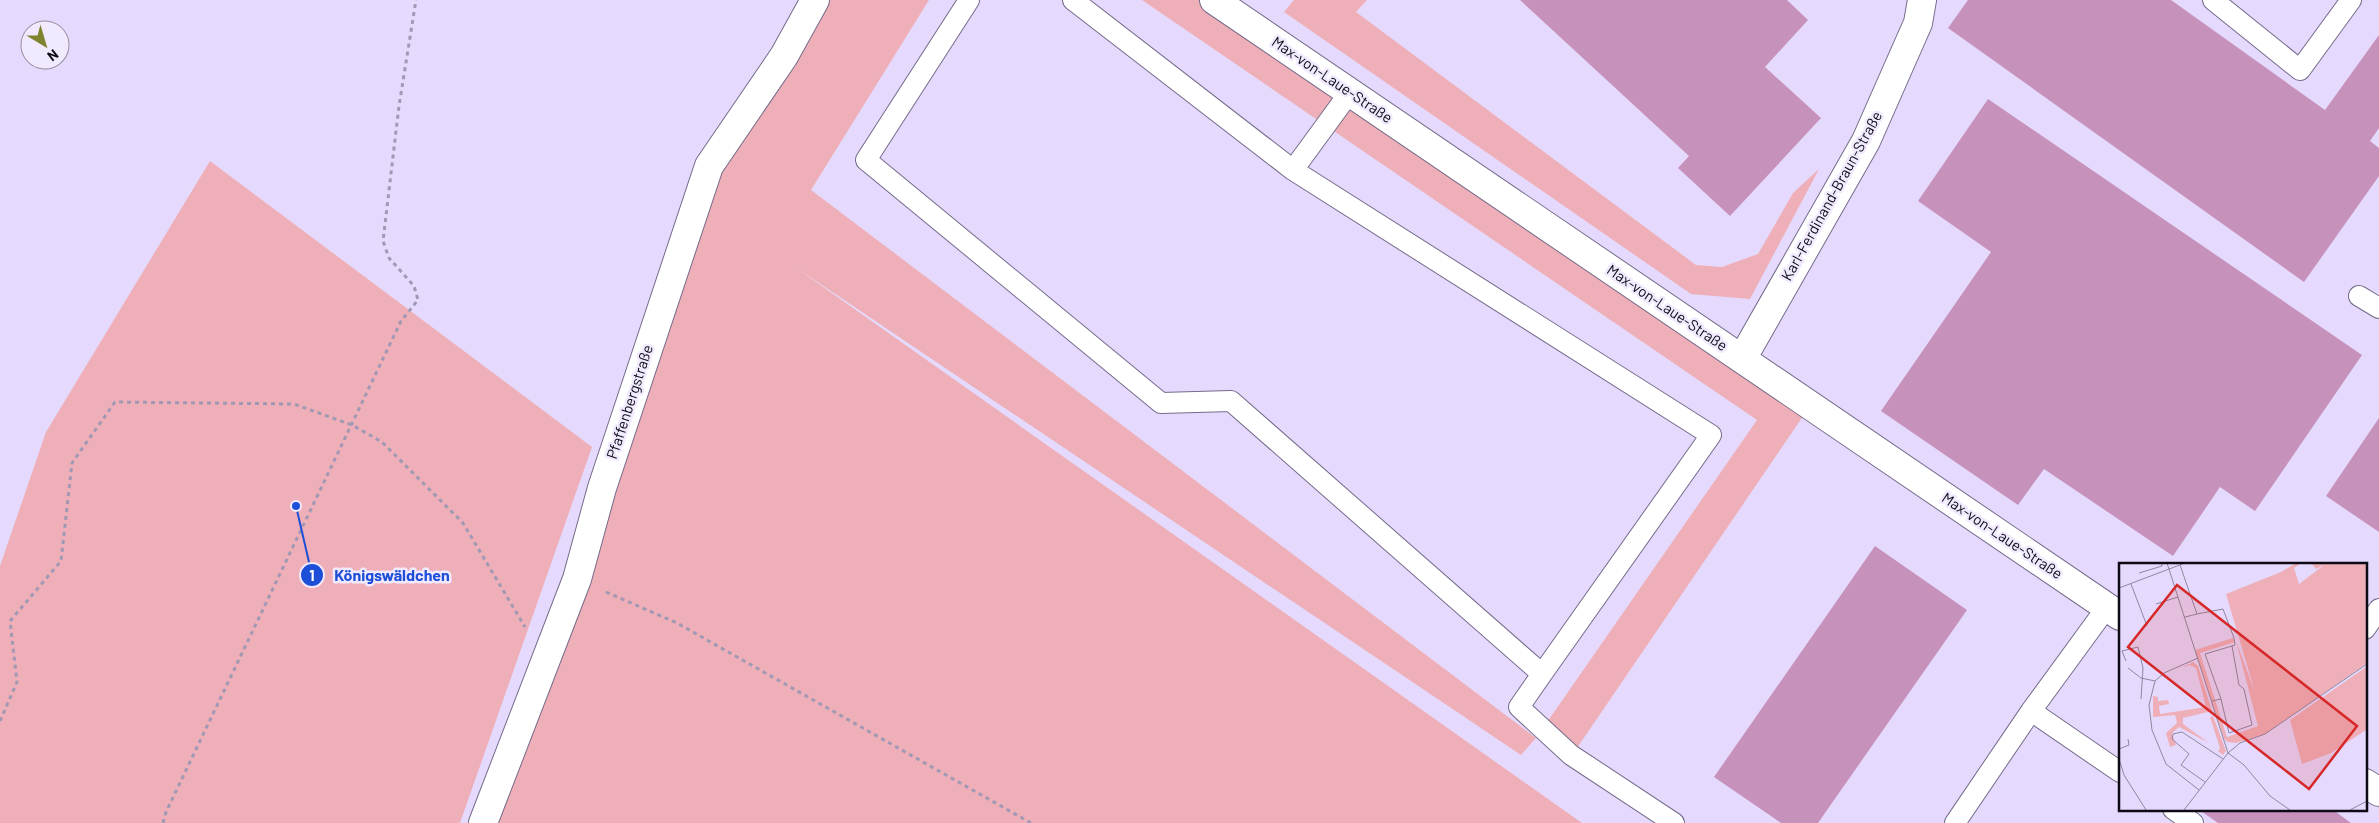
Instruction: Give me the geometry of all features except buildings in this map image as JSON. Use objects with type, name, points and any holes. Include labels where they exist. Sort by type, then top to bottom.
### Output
[{"type":"street","name":"Pfaffenbergstraße","points":[[482,823],[577,579],[602,488],[709,166],[784,56],[814,0]]},
{"type":"street","name":"Max-von-Laue-Straße","points":[[1214,0],[2114,612]]},
{"type":"street","name":"Karl-Ferdinand-Braun-Straße","points":[[1742,359],[1866,141],[1918,23],[1922,0]]},
{"type":"street","points":[[2366,784],[2379,792]]},
{"type":"lane","points":[[969,0],[866,160],[1161,403],[1232,401],[1542,674]]},
{"type":"lane","points":[[1073,0],[1293,170],[1711,435],[1519,707],[1571,755],[1674,823]]},
{"type":"lane","points":[[2213,0],[2300,70],[2351,0]]},
{"type":"lane","points":[[1293,170],[1350,92]]},
{"type":"lane","points":[[2359,296],[2379,308]]},
{"type":"lane","points":[[2366,628],[2379,609]]},
{"type":"lane","points":[[1955,823],[2031,710],[2114,612]]},
{"type":"lane","points":[[2031,710],[2119,771]]},
{"type":"lane","points":[[2174,810],[2193,823]]},
{"type":"path","points":[[163,823],[166,812],[402,321],[418,300],[414,286],[389,258],[383,241],[399,106],[416,0]]},
{"type":"path","points":[[0,721],[17,682],[10,621],[61,561],[72,463],[114,402],[294,404],[352,425],[382,442],[463,523],[546,660]]},
{"type":"path","points":[[577,579],[677,623],[1031,823]]},
{"type":"shaded area","points":[[815,0],[929,0],[811,190],[1536,738],[1521,755],[795,267],[1582,823],[483,823],[709,166]]},
{"type":"shaded area","points":[[1142,0],[1214,0],[1810,406],[1577,748],[1543,728],[1757,420]]},
{"type":"shaded area","points":[[1294,0],[1367,0],[1356,12],[1696,265],[1722,267],[1758,254],[1793,193],[1819,169],[1750,299],[1691,294],[1284,12]]},
{"type":"shaded area","points":[[210,161],[592,447],[460,823],[0,823],[0,566],[46,432]]},
{"type":"place","name":"Königswäldchen","points":[[296,506]]}]
